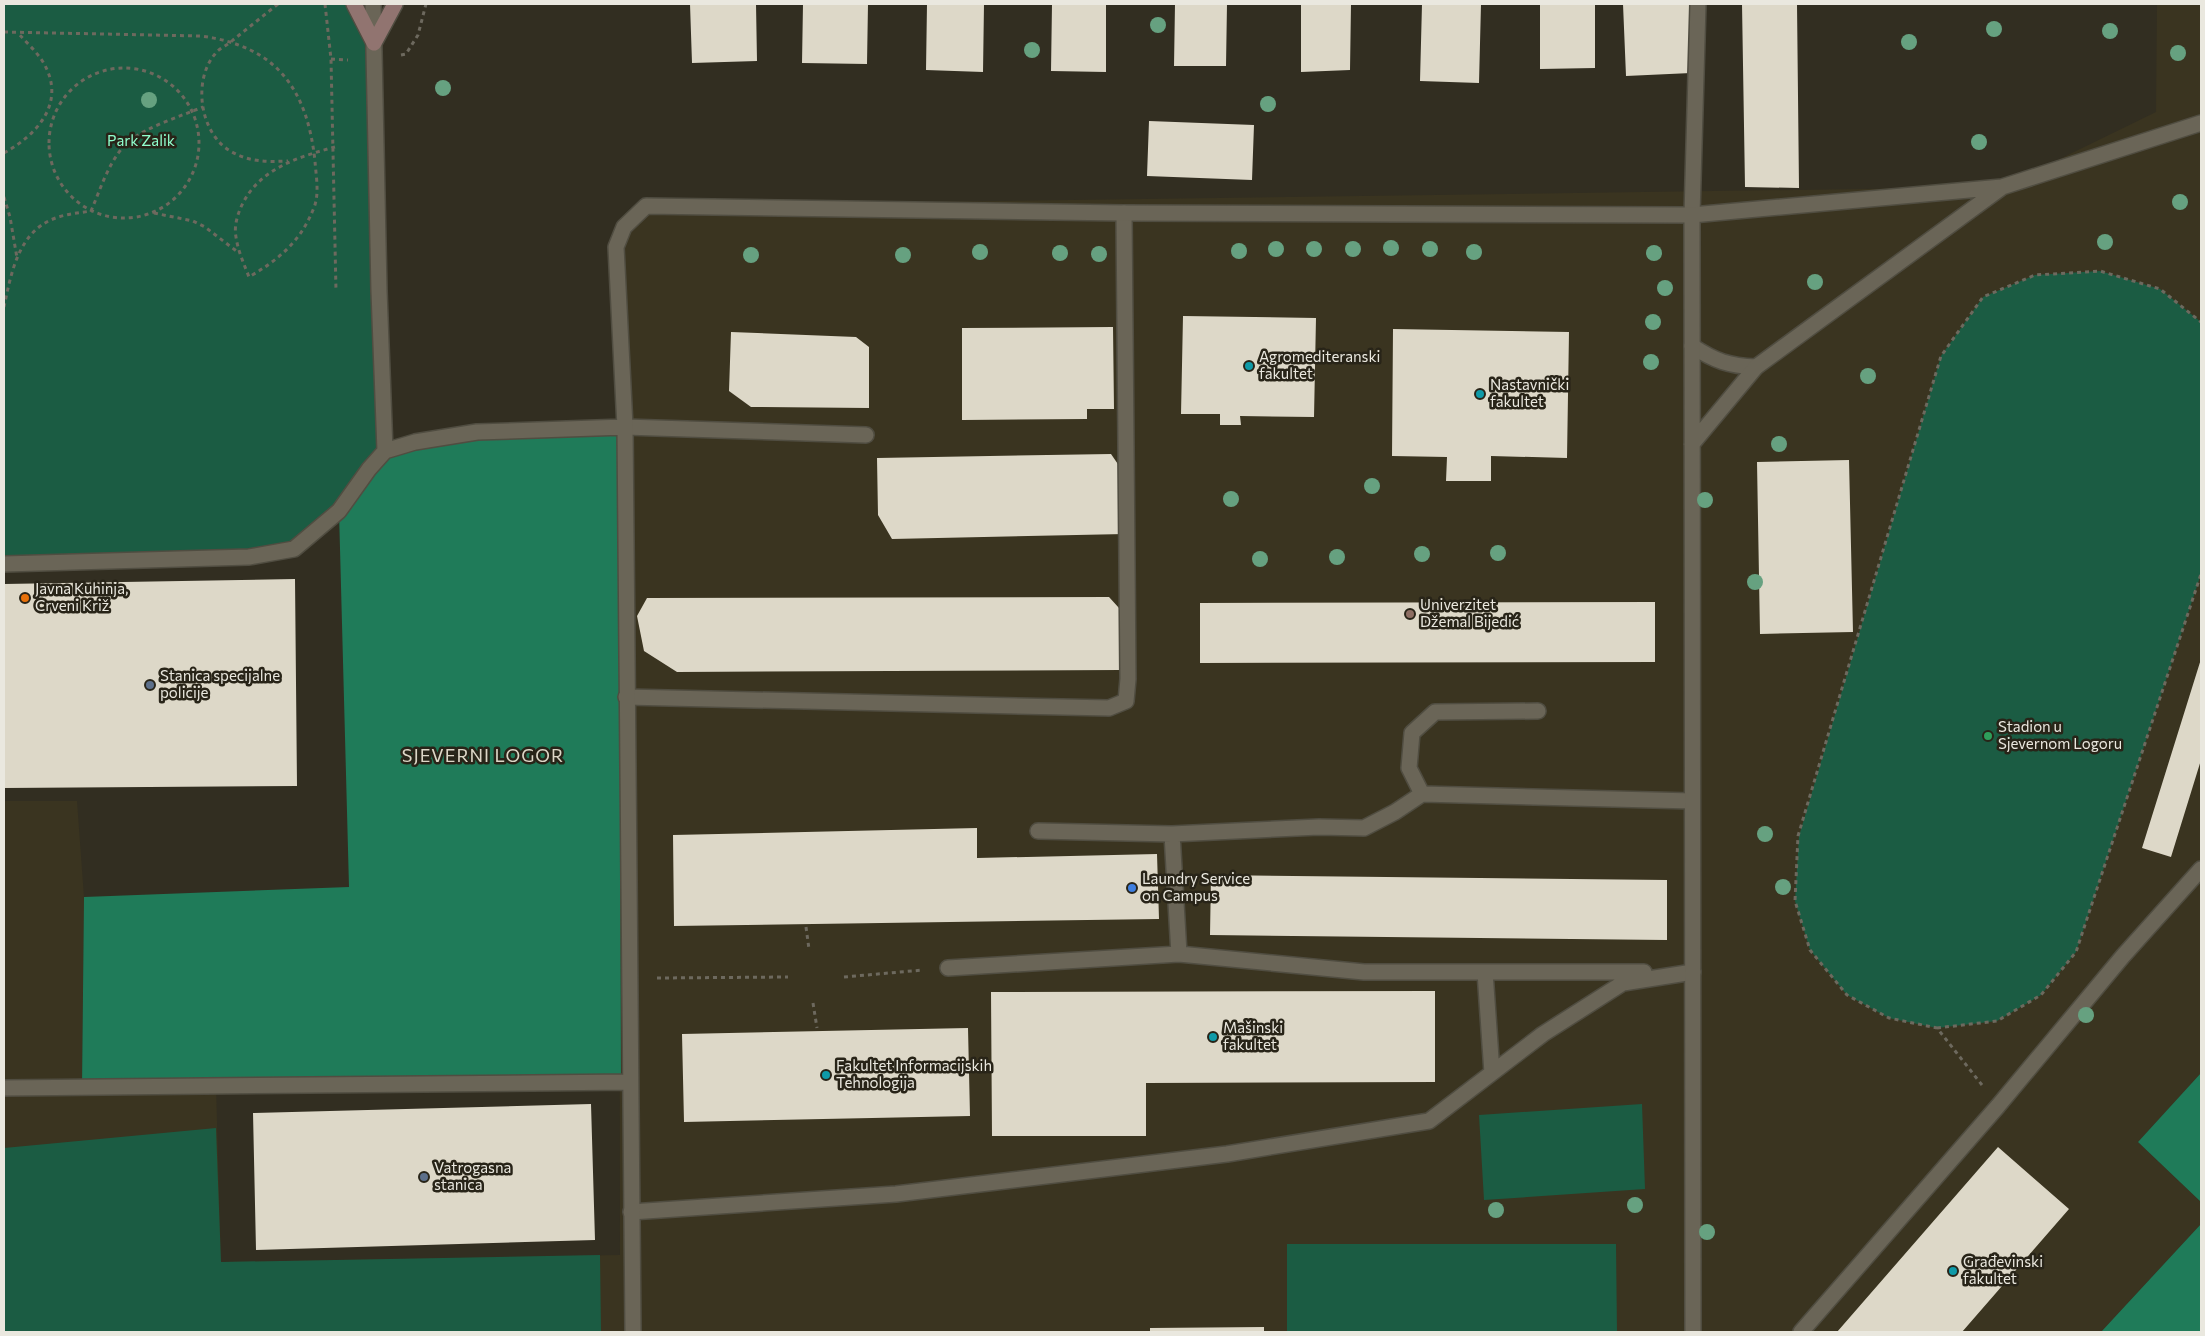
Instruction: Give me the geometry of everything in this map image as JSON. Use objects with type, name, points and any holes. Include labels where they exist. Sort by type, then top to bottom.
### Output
[{"type":"street","points":[[354,4],[374,44]]},
{"type":"street","points":[[373,4],[379,291],[385,452]]},
{"type":"street","points":[[374,44],[395,4]]},
{"type":"street","points":[[1693,1332],[1692,215],[1698,4]]},
{"type":"street","points":[[633,1332],[628,978],[625,427],[616,247],[624,227],[646,206],[1124,213],[1692,215],[2002,187],[2201,123]]},
{"type":"street","points":[[1692,444],[1756,367],[2002,187]]},
{"type":"street","points":[[626,698],[1109,708],[1126,701],[1128,679],[1124,213]]},
{"type":"street","points":[[1692,346],[1710,358],[1733,366],[1756,367]]},
{"type":"street","points":[[4,564],[249,557],[294,549],[339,511],[368,469],[385,452],[415,442],[477,432],[625,427],[866,436]]},
{"type":"street","points":[[1422,794],[1409,768],[1412,733],[1435,712],[1538,711]]},
{"type":"street","points":[[1038,831],[1172,834],[1319,827],[1364,828],[1395,812],[1422,794],[1692,801]]},
{"type":"street","points":[[1172,834],[1179,954]]},
{"type":"street","points":[[1801,1332],[1998,1106],[2123,956],[2201,869]]},
{"type":"street","points":[[948,968],[1179,954],[1364,972],[1693,972]]},
{"type":"street","points":[[1485,972],[1492,1074]]},
{"type":"street","points":[[631,1212],[896,1194],[1237,1153],[1429,1121],[1543,1034],[1623,983],[1693,972]]},
{"type":"street","points":[[4,1088],[630,1082]]},
{"type":"path","points":[[278,4],[215,53],[206,68],[201,82],[203,108],[207,121],[216,137],[229,151],[245,159],[261,162],[288,162]]},
{"type":"path","points":[[325,4],[332,59],[336,291]]},
{"type":"path","points":[[4,32],[201,36],[232,41],[252,49],[270,61],[283,74],[300,103],[314,153],[317,195],[314,209],[302,232],[290,249],[274,263],[249,277],[236,236],[237,217],[245,198],[271,171],[288,162],[314,153],[335,147]]},
{"type":"path","points":[[4,152],[26,139],[40,126],[49,109],[52,95],[43,63],[17,32]]},
{"type":"path","points":[[113,68],[137,69],[160,77],[179,92],[192,112],[198,135],[198,159],[189,182],[174,200],[153,213],[128,219],[102,216],[91,211],[79,204],[61,186],[50,162],[49,136],[56,111],[70,90],[90,76],[113,68]]},
{"type":"path","points":[[91,211],[110,168],[128,142],[142,133],[203,108]]},
{"type":"path","points":[[4,197],[10,216],[17,259]]},
{"type":"path","points":[[4,307],[10,277],[22,246],[32,233],[43,224],[64,215],[91,211]]},
{"type":"path","points":[[153,213],[192,220],[205,227],[240,253]]},
{"type":"path","points":[[2201,322],[2160,290],[2100,271],[2035,276],[1984,297],[1940,356],[1798,836],[1794,901],[1810,950],[1847,995],[1889,1018],[1937,1028],[1997,1021],[2041,995],[2076,952],[2201,574]]},
{"type":"path","points":[[806,927],[809,949]]},
{"type":"path","points":[[844,978],[948,968]]},
{"type":"path","points":[[628,978],[788,977]]},
{"type":"path","points":[[813,1003],[817,1028]]},
{"type":"path","points":[[1937,1028],[1998,1106]]},
{"type":"shaded area","name":"Univerzitet Džemal Bijedić","points":[[2157,4],[2201,4],[2201,1073],[2138,1142],[2201,1202],[2201,1224],[2101,1332],[4,1332],[4,801],[77,801],[84,897],[82,1087],[216,1086],[221,1262],[620,1255],[619,426],[616,247],[646,206],[2002,187],[2156,112]]},
{"type":"green space","name":"Park Zalik","points":[[4,4],[354,4],[374,43],[385,451],[294,549],[4,564]]},
{"type":"green space","name":"Stadion u Sjevernom Logoru","points":[[2100,271],[2160,289],[2201,322],[2201,574],[2076,952],[2041,995],[1997,1021],[1937,1028],[1889,1018],[1847,995],[1810,950],[1795,901],[1799,836],[1941,356],[1983,297],[2035,275]]},
{"type":"green space","points":[[619,426],[621,1082],[82,1087],[84,897],[349,887],[339,511],[369,469],[415,442]]},
{"type":"green space","points":[[2201,1073],[2201,1202],[2138,1142]]},
{"type":"green space","points":[[1642,1104],[1645,1189],[1484,1200],[1479,1115]]},
{"type":"green space","points":[[216,1128],[221,1262],[600,1255],[601,1332],[4,1332],[4,1148]]},
{"type":"green space","points":[[2201,1224],[2201,1332],[2101,1332]]},
{"type":"green space","points":[[1287,1244],[1616,1244],[1617,1332],[1287,1332]]},
{"type":"building","points":[[690,4],[756,4],[757,61],[692,63]]},
{"type":"building","points":[[803,4],[868,4],[867,64],[802,63]]},
{"type":"building","points":[[927,4],[984,4],[983,72],[926,70]]},
{"type":"building","points":[[1052,4],[1106,4],[1106,72],[1051,71]]},
{"type":"building","points":[[1175,4],[1227,4],[1226,66],[1174,66]]},
{"type":"building","points":[[1301,4],[1351,4],[1350,70],[1301,72]]},
{"type":"building","points":[[1422,4],[1481,4],[1479,83],[1420,81]]},
{"type":"building","points":[[1540,4],[1595,4],[1595,68],[1540,69]]},
{"type":"building","points":[[1623,4],[1690,4],[1691,73],[1626,76]]},
{"type":"building","points":[[1742,4],[1797,4],[1799,188],[1745,187]]},
{"type":"building","points":[[1149,121],[1254,125],[1252,180],[1147,176]]},
{"type":"building","name":"Agromediteranski fakultet","points":[[1183,316],[1316,318],[1314,417],[1240,416],[1241,425],[1220,425],[1220,414],[1181,414]]},
{"type":"building","points":[[1113,327],[1114,409],[1087,409],[1087,419],[962,420],[962,328]]},
{"type":"building","name":"Nastavnički fakultet","points":[[1393,329],[1569,332],[1567,458],[1491,456],[1491,481],[1446,481],[1447,457],[1392,456]]},
{"type":"building","points":[[731,332],[856,337],[869,347],[869,408],[751,407],[729,391]]},
{"type":"building","points":[[1111,454],[1124,473],[1125,534],[892,539],[878,515],[877,458]]},
{"type":"building","points":[[1849,460],[1853,632],[1760,634],[1757,462]]},
{"type":"building","name":"Stanica specijalne policije","points":[[295,579],[297,786],[4,788],[4,584]]},
{"type":"building","points":[[1109,597],[1119,608],[1120,670],[677,672],[644,651],[637,616],[647,598]]},
{"type":"building","points":[[1655,602],[1655,662],[1200,663],[1200,603]]},
{"type":"building","points":[[2201,659],[2201,760],[2171,857],[2142,848]]},
{"type":"building","points":[[977,828],[977,858],[1157,854],[1159,919],[674,926],[673,835]]},
{"type":"building","points":[[1211,875],[1667,880],[1667,940],[1210,935]]},
{"type":"building","name":"Mašinski fakultet","points":[[1435,991],[1435,1082],[1146,1083],[1146,1136],[992,1136],[991,992]]},
{"type":"building","name":"Fakultet Informacijskih Tehnologija","points":[[968,1028],[970,1116],[684,1122],[682,1034]]},
{"type":"building","name":"Vatrogasna stanica","points":[[591,1104],[595,1240],[256,1250],[253,1113]]},
{"type":"building","name":"Građevinski fakultet","points":[[1998,1147],[2069,1209],[1962,1332],[1837,1332]]},
{"type":"building","points":[[1264,1327],[1264,1332],[1150,1332],[1150,1328]]},
{"type":"place","name":"Agromediteranski fakultet","points":[[1249,366]]},
{"type":"place","name":"Nastavnički fakultet","points":[[1480,394]]},
{"type":"place","name":"Javna Kuhinja, Crveni Križ","points":[[25,598]]},
{"type":"place","name":"Univerzitet Džemal Bijedić","points":[[1410,614]]},
{"type":"place","name":"Stanica specijalne policije","points":[[150,685]]},
{"type":"place","name":"Stadion u Sjevernom Logoru","points":[[1988,736]]},
{"type":"place","name":"Laundry Service on Campus","points":[[1132,888]]},
{"type":"place","name":"Mašinski fakultet","points":[[1213,1037]]},
{"type":"place","name":"Fakultet Informacijskih Tehnologija","points":[[826,1075]]},
{"type":"place","name":"Vatrogasna stanica","points":[[424,1177]]},
{"type":"place","name":"Građevinski fakultet","points":[[1953,1271]]},
{"type":"district","name":"SJEVERNI LOGOR","points":[[483,756]]}]
